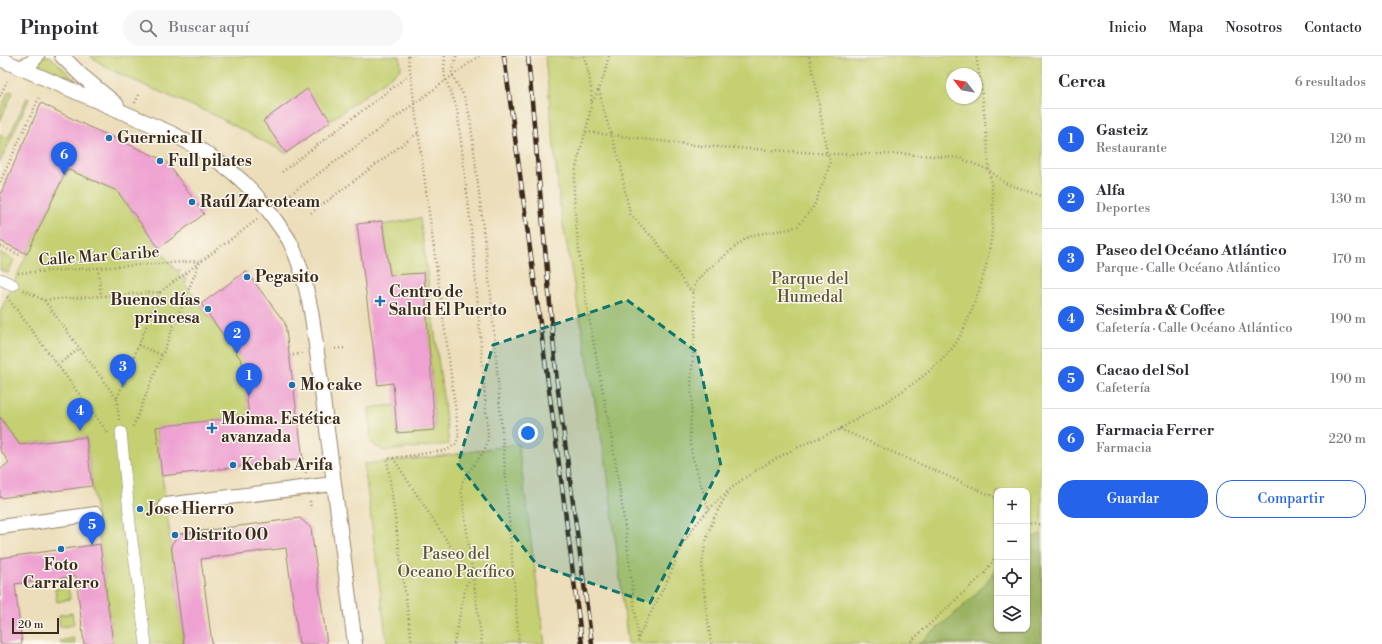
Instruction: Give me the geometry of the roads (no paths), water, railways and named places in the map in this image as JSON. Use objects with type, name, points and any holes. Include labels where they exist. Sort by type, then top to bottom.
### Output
[{"type":"street","points":[[19,68],[32,62],[37,56]]},
{"type":"street","points":[[62,56],[81,75],[130,115]]},
{"type":"street","points":[[0,59],[171,133],[195,146],[214,158],[253,190],[269,210],[289,240],[300,262],[314,328],[333,484],[355,644]]},
{"type":"street","points":[[0,279],[13,285]]},
{"type":"street","points":[[121,432],[131,533],[146,644]]},
{"type":"street","points":[[166,505],[333,484]]},
{"type":"street","points":[[0,527],[96,514]]},
{"type":"railway","points":[[504,56],[582,644]]},
{"type":"railway","points":[[528,56],[557,383],[592,644]]},
{"type":"place","name":"Guernica II","points":[[109,138]]},
{"type":"place","name":"Full pilates","points":[[160,161]]},
{"type":"place","name":"Farmacia Ferrer","points":[[64,175]]},
{"type":"place","name":"Raúl Zarcoteam","points":[[192,202]]},
{"type":"place","name":"Pegasito","points":[[247,277]]},
{"type":"place","name":"Centro de Salud El Puerto","points":[[380,301]]},
{"type":"place","name":"Buenos días princesa","points":[[208,309]]},
{"type":"place","name":"Alfa","points":[[237,354]]},
{"type":"place","name":"Mo cake","points":[[292,385]]},
{"type":"place","name":"Paseo del Océano Atlántico","points":[[123,387]]},
{"type":"place","name":"Gasteiz","points":[[249,396]]},
{"type":"place","name":"Moima. Estética avanzada","points":[[212,428]]},
{"type":"place","name":"Sesimbra & Coffee","points":[[80,431]]},
{"type":"place","name":"Kebab Arifa","points":[[233,465]]},
{"type":"place","name":"Jose Hierro","points":[[140,509]]},
{"type":"place","name":"Distrito 00","points":[[175,535]]},
{"type":"place","name":"Cacao del Sol","points":[[92,545]]},
{"type":"place","name":"Foto Carralero","points":[[61,549]]},
{"type":"park label","name":"Parque del Humedal","points":[[810,288]]},
{"type":"park label","name":"Paseo del Oceano Pacífico","points":[[456,563]]}]
